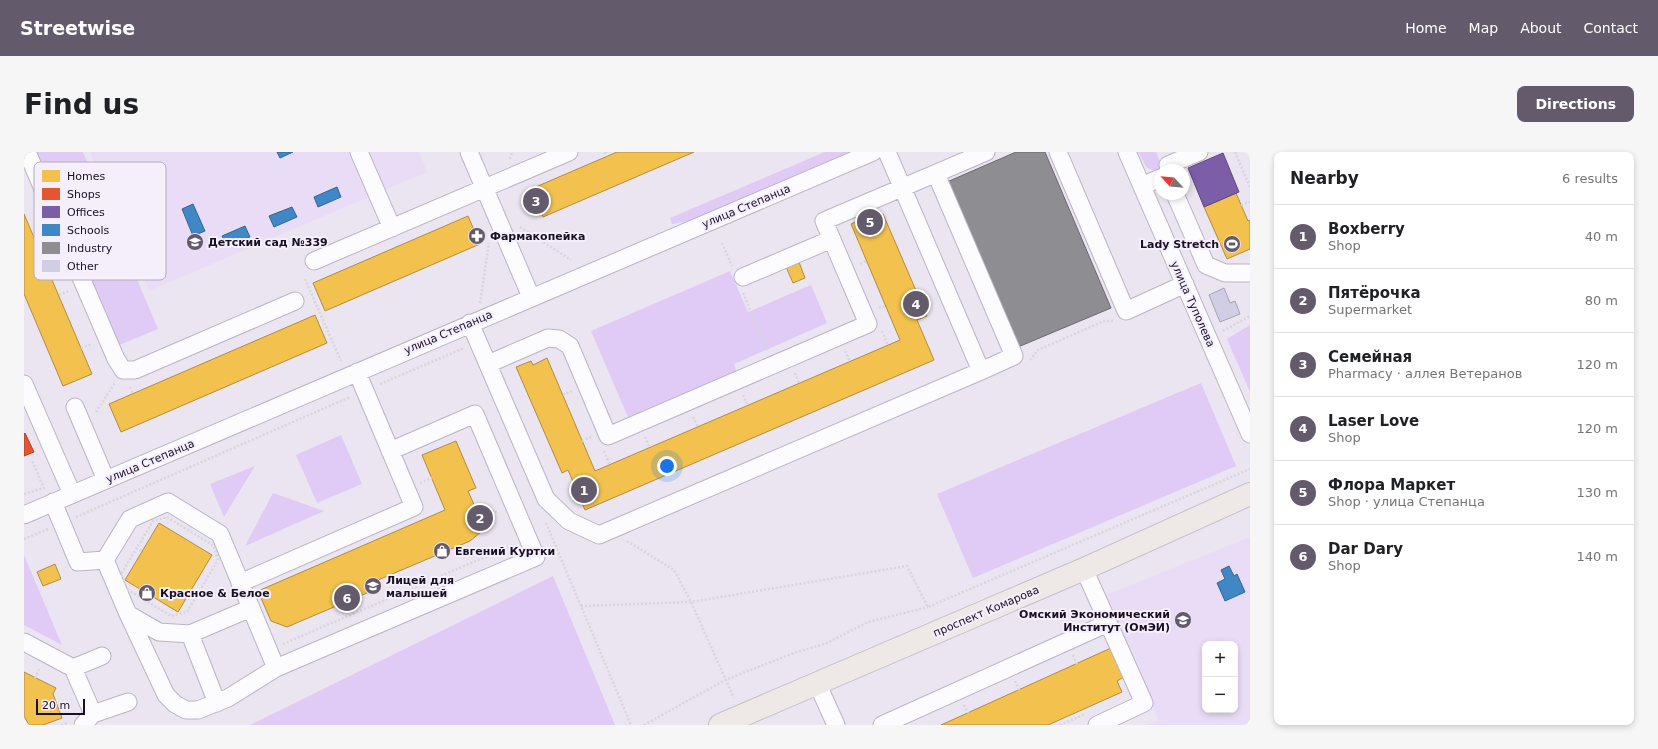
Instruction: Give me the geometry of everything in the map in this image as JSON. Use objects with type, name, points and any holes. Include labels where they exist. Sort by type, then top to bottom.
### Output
[{"type":"main road","name":"проспект Комарова","points":[[720,725],[1084,569],[1250,494]]},
{"type":"street","points":[[27,152],[34,168]]},
{"type":"street","points":[[359,152],[392,228]]},
{"type":"street","points":[[469,152],[531,297]]},
{"type":"street","name":"улица Степанца","points":[[24,515],[470,323],[873,152]]},
{"type":"street","points":[[887,152],[980,371]]},
{"type":"street","points":[[488,364],[548,338],[559,339],[570,346],[608,436],[868,324],[824,221],[986,152]]},
{"type":"street","points":[[1058,152],[1126,311],[1185,284]]},
{"type":"street","name":"улица Туполева","points":[[1127,152],[1250,434]]},
{"type":"street","points":[[1171,164],[1199,152]]},
{"type":"street","points":[[314,261],[564,153]]},
{"type":"street","points":[[470,323],[546,500],[569,521],[579,527],[599,535],[1014,356],[936,174]]},
{"type":"street","points":[[1142,186],[1154,176]]},
{"type":"street","points":[[1178,200],[1206,266],[1226,273],[1250,273]]},
{"type":"street","points":[[739,279],[832,239]]},
{"type":"street","points":[[82,280],[116,359],[123,370],[135,370],[295,301]]},
{"type":"street","points":[[240,582],[414,508],[356,372]]},
{"type":"street","points":[[24,384],[29,412],[72,494]]},
{"type":"street","points":[[75,407],[106,480]]},
{"type":"street","points":[[105,560],[128,614],[166,695],[175,704],[186,710],[198,710],[228,698],[276,668],[536,557],[475,414],[390,451]]},
{"type":"street","points":[[53,502],[78,562],[105,560]]},
{"type":"street","points":[[105,560],[130,519],[168,502],[220,534],[276,668]]},
{"type":"street","points":[[1084,569],[1144,703],[1097,725]]},
{"type":"street","points":[[128,614],[159,632],[190,634],[250,608]]},
{"type":"street","points":[[882,725],[1108,623]]},
{"type":"street","points":[[190,634],[217,703]]},
{"type":"street","points":[[24,642],[73,668]]},
{"type":"street","points":[[73,668],[102,656]]},
{"type":"street","points":[[73,668],[81,720],[128,702]]},
{"type":"street","points":[[817,683],[836,725]]},
{"type":"path","points":[[605,152],[607,156]]},
{"type":"path","points":[[1235,152],[1250,187]]},
{"type":"path","points":[[1242,205],[1250,202]]},
{"type":"path","points":[[480,302],[494,211],[571,260]]},
{"type":"path","points":[[477,236],[484,233]]},
{"type":"path","points":[[722,243],[739,279],[774,364]]},
{"type":"path","points":[[295,301],[314,261]]},
{"type":"path","points":[[860,264],[866,261]]},
{"type":"path","points":[[305,279],[341,361]]},
{"type":"path","points":[[59,296],[75,288]]},
{"type":"path","points":[[879,308],[885,306]]},
{"type":"path","points":[[1209,339],[1250,316]]},
{"type":"path","points":[[1028,361],[1038,350],[1104,321],[1121,322]]},
{"type":"path","points":[[884,336],[888,346]]},
{"type":"path","points":[[81,348],[98,341]]},
{"type":"path","points":[[24,539],[478,342]]},
{"type":"path","points":[[846,353],[850,362]]},
{"type":"path","points":[[796,374],[799,384]]},
{"type":"path","points":[[84,429],[116,383]]},
{"type":"path","points":[[563,395],[570,392]]},
{"type":"path","points":[[744,397],[748,406]]},
{"type":"path","points":[[694,418],[698,427]]},
{"type":"path","points":[[582,441],[590,438]]},
{"type":"path","points":[[646,439],[650,448]]},
{"type":"path","points":[[607,456],[610,465]]},
{"type":"path","points":[[24,494],[44,488],[32,461]]},
{"type":"path","points":[[644,725],[726,680],[794,653],[827,643],[868,622],[928,607],[1250,468]]},
{"type":"path","points":[[424,482],[432,478]]},
{"type":"path","points":[[480,518],[502,509]]},
{"type":"path","points":[[167,518],[214,546],[218,560],[187,612],[172,616],[125,588],[121,574],[136,548],[153,521],[167,518]]},
{"type":"path","points":[[545,522],[631,725]]},
{"type":"path","points":[[610,530],[674,570],[691,602],[741,716]]},
{"type":"path","points":[[282,644],[516,543]]},
{"type":"path","points":[[136,548],[142,551]]},
{"type":"path","points":[[581,606],[691,602],[907,566],[928,607]]},
{"type":"path","points":[[1074,656],[1077,664]]},
{"type":"path","points":[[35,678],[40,667]]},
{"type":"path","points":[[1016,683],[1019,690]]},
{"type":"path","points":[[965,706],[968,713]]},
{"type":"path","points":[[61,725],[81,720]]},
{"type":"shaded area","points":[[34,152],[83,152],[87,162],[38,162]]},
{"type":"shaded area","name":"Детский сад №339","points":[[90,152],[419,152],[427,172],[149,291],[144,280],[166,280],[166,162],[94,162]]},
{"type":"shaded area","points":[[825,152],[849,152],[690,221],[672,224],[670,218]]},
{"type":"shaded area","points":[[1138,152],[1156,152],[1161,164],[1154,164],[1154,170],[1147,168]]},
{"type":"shaded area","points":[[730,271],[748,312],[811,285],[827,323],[734,364],[736,371],[628,417],[591,331]]},
{"type":"shaded area","points":[[89,280],[137,280],[158,329],[117,346]]},
{"type":"shaded area","points":[[1250,325],[1250,392],[1227,339]]},
{"type":"shaded area","points":[[1201,383],[1236,466],[973,578],[937,494]]},
{"type":"shaded area","points":[[341,435],[362,484],[317,503],[296,455]]},
{"type":"shaded area","points":[[255,466],[224,517],[210,484]]},
{"type":"shaded area","points":[[273,493],[324,511],[245,546]]},
{"type":"shaded area","name":"Омский Экономический Институт (ОмЭИ)","points":[[1250,537],[1250,725],[1146,725],[1158,720],[1106,595]]},
{"type":"shaded area","points":[[24,555],[62,645],[24,625]]},
{"type":"shaded area","points":[[553,576],[615,725],[250,725]]},
{"type":"building: Homes","points":[[617,152],[694,152],[543,217],[531,189]]},
{"type":"building: Homes","points":[[1236,193],[1248,221],[1250,220],[1250,249],[1227,259],[1204,207]]},
{"type":"building: Homes","points":[[24,214],[34,238],[34,280],[52,280],[92,374],[63,386],[24,294]]},
{"type":"building: Homes","points":[[883,214],[927,316],[917,320],[934,360],[585,510],[568,470],[562,473],[516,367],[531,361],[533,365],[547,358],[595,471],[900,340],[851,224],[866,217],[868,221]]},
{"type":"building: Homes","points":[[468,216],[480,244],[325,311],[313,283]]},
{"type":"building: Homes","points":[[799,262],[805,278],[793,283],[786,267]]},
{"type":"building: Homes","points":[[315,315],[327,343],[121,432],[109,404]]},
{"type":"building: Homes","points":[[456,441],[476,488],[468,491],[480,518],[481,532],[470,541],[378,580],[381,587],[287,627],[271,621],[258,591],[445,510],[422,455]]},
{"type":"building: Homes","points":[[159,523],[212,555],[178,612],[125,580]]},
{"type":"building: Homes","points":[[55,564],[61,579],[43,586],[37,572]]},
{"type":"building: Homes","points":[[1111,648],[1124,677],[1117,681],[1122,692],[1048,725],[941,725]]},
{"type":"building: Homes","points":[[24,672],[56,688],[53,694],[62,718],[43,725],[29,725],[24,716]]},
{"type":"building: Shops","points":[[25,433],[34,452],[24,456],[24,434]]},
{"type":"building: Offices","points":[[1223,153],[1239,192],[1204,207],[1190,173],[1190,167]]},
{"type":"building: Schools","points":[[277,152],[293,152],[280,158]]},
{"type":"building: Schools","points":[[337,187],[341,197],[318,207],[314,197]]},
{"type":"building: Schools","points":[[193,204],[205,231],[193,236],[182,209]]},
{"type":"building: Schools","points":[[292,207],[297,217],[274,227],[269,216]]},
{"type":"building: Schools","points":[[245,226],[250,237],[227,246],[222,236]]},
{"type":"building: Schools","points":[[1229,566],[1234,576],[1237,574],[1245,592],[1225,601],[1217,583],[1225,579],[1221,570]]},
{"type":"building: Industry","points":[[1016,152],[1045,152],[1111,308],[1018,347],[947,182]]},
{"type":"building: Other","points":[[1224,288],[1230,303],[1235,301],[1240,314],[1220,322],[1209,295]]},
{"type":"place","name":"Семейная","points":[[536,201]]},
{"type":"place","name":"Флора Маркет","points":[[870,222]]},
{"type":"place","name":"Фармакопейка","points":[[477,236]]},
{"type":"place","name":"Детский сад №339","points":[[195,242]]},
{"type":"place","name":"Lady Stretch","points":[[1232,244]]},
{"type":"place","name":"Laser Love","points":[[916,304]]},
{"type":"place","name":"Boxberry","points":[[584,490]]},
{"type":"place","name":"Пятёрочка","points":[[480,518]]},
{"type":"place","name":"Евгений Куртки","points":[[442,551]]},
{"type":"place","name":"Лицей для малышей","points":[[373,586]]},
{"type":"place","name":"Красное & Белое","points":[[147,593]]},
{"type":"place","name":"Dar Dary","points":[[347,598]]},
{"type":"place","name":"Омский Экономический Институт (ОмЭИ)","points":[[1183,620]]}]
